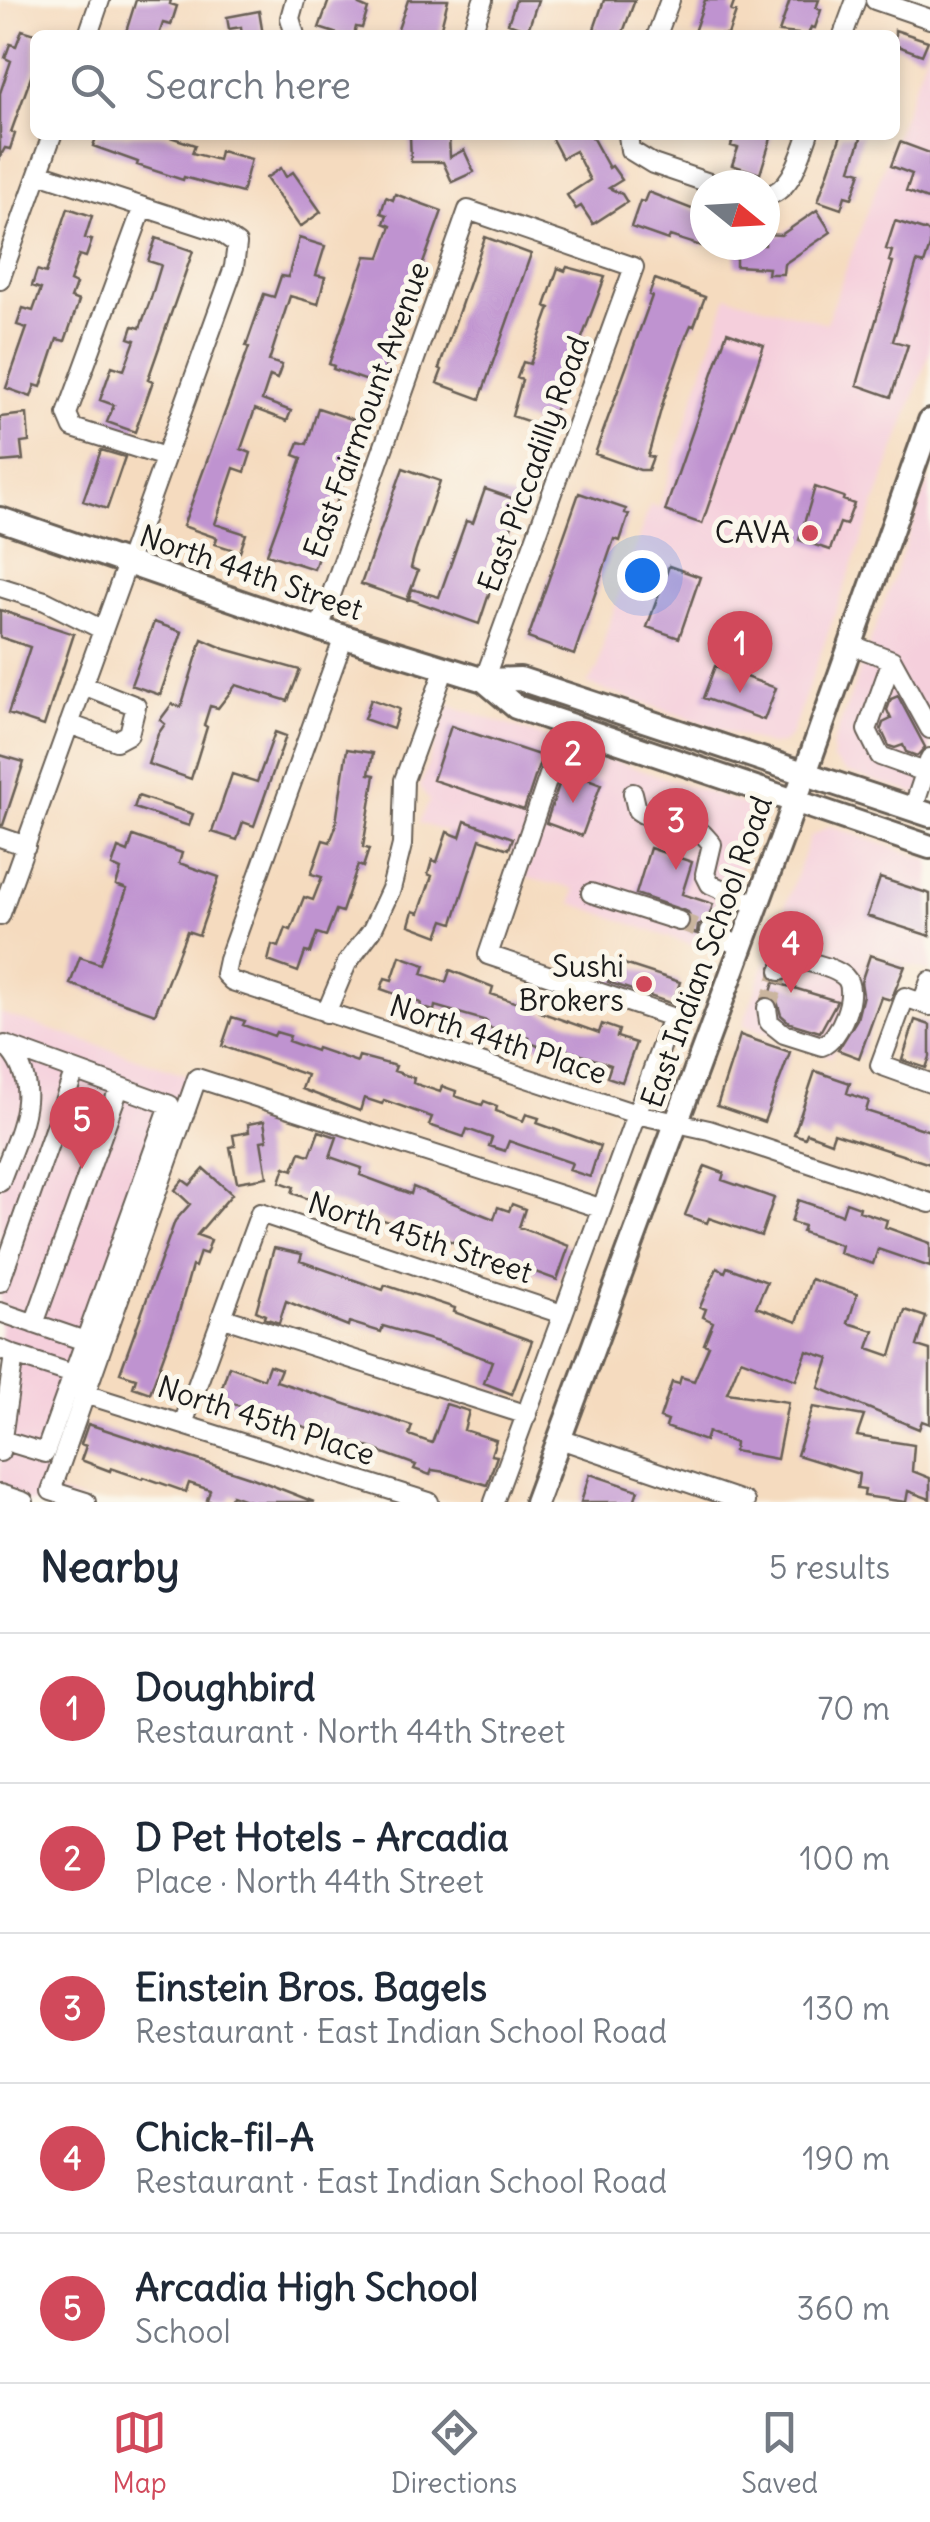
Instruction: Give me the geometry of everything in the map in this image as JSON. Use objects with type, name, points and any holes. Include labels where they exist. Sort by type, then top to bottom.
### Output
[{"type":"main road","name":"East Indian School Road","points":[[536,1502],[930,422]]},
{"type":"main road","name":"North 44th Street","points":[[0,519],[344,637],[484,680],[520,679],[921,812]]},
{"type":"main road","name":"North 44th Street","points":[[484,680],[516,707],[930,847]]},
{"type":"street","points":[[90,30],[100,0]]},
{"type":"street","points":[[294,0],[290,18],[294,30]]},
{"type":"street","points":[[473,30],[483,0]]},
{"type":"street","points":[[659,30],[670,0]]},
{"type":"street","points":[[845,30],[856,0]]},
{"type":"street","points":[[876,0],[930,19]]},
{"type":"street","points":[[0,280],[50,140]]},
{"type":"street","points":[[780,186],[790,178],[806,140]]},
{"type":"street","points":[[629,143],[653,164],[690,177]]},
{"type":"street","points":[[0,916],[234,267],[237,244],[220,232],[39,173]]},
{"type":"street","points":[[143,207],[67,414],[73,428],[165,457]]},
{"type":"street","name":"East Fairmount Avenue","points":[[318,628],[468,210],[634,266]]},
{"type":"street","name":"East Piccadilly Road","points":[[484,680],[634,266]]},
{"type":"street","points":[[0,587],[45,601],[103,630]]},
{"type":"street","name":"North 44th Place","points":[[344,637],[225,974],[232,981],[636,1114],[709,1130],[930,1204]]},
{"type":"street","points":[[849,644],[892,660],[930,729]]},
{"type":"street","points":[[892,660],[867,730],[880,756],[928,765],[921,812]]},
{"type":"street","points":[[326,1013],[347,963],[372,930],[391,888],[402,845],[404,780],[445,668]]},
{"type":"street","points":[[69,724],[116,741],[130,734],[136,706],[84,685]]},
{"type":"street","name":"East Indian School Road","points":[[494,1502],[672,1018],[488,955],[566,725]]},
{"type":"street","points":[[633,793],[637,810],[643,814],[703,834],[712,844],[706,874],[710,884],[756,905]]},
{"type":"street","points":[[0,838],[23,854]]},
{"type":"street","points":[[590,893],[679,921]]},
{"type":"street","points":[[709,932],[740,946]]},
{"type":"street","points":[[767,1008],[769,1022],[784,1034],[822,1046],[836,1038],[851,997],[846,978],[796,956],[780,971]]},
{"type":"street","points":[[930,981],[926,1004],[905,997],[880,1065],[930,1083]]},
{"type":"street","points":[[4,1044],[170,1106],[45,1453],[1,1446],[7,1352],[73,1374]]},
{"type":"street","points":[[0,1182],[28,1103],[26,1076],[4,1044]]},
{"type":"street","points":[[0,1282],[74,1073]]},
{"type":"street","points":[[86,1502],[51,1491],[197,1078],[600,1208]]},
{"type":"street","points":[[34,1324],[119,1088]]},
{"type":"street","name":"North 45th Street","points":[[221,1316],[260,1213],[562,1314]]},
{"type":"street","points":[[0,1312],[85,1341]]},
{"type":"street","points":[[183,1424],[221,1316],[527,1414]]},
{"type":"street","name":"North 45th Place","points":[[86,1394],[430,1502]]},
{"type":"street","points":[[560,1439],[745,1502]]},
{"type":"street","points":[[0,1494],[24,1502]]},
{"type":"shaded area","points":[[930,43],[930,352],[791,735],[782,744],[769,745],[587,684],[598,669],[605,636],[650,505],[659,508],[727,296],[826,323],[894,140],[900,140],[900,124]]},
{"type":"shaded area","points":[[930,477],[930,798],[846,772],[833,760],[833,744]]},
{"type":"shaded area","points":[[449,705],[760,810],[711,952],[572,903],[575,889],[524,877],[531,858],[419,823],[429,801],[420,787]]},
{"type":"shaded area","points":[[829,826],[930,860],[930,972],[869,951],[832,1057],[743,1025],[810,837]]},
{"type":"shaded area","points":[[0,1013],[197,1078],[51,1490],[86,1502],[0,1502]]},
{"type":"building","points":[[136,0],[171,0],[170,4],[177,6],[171,25],[163,23],[161,30],[127,30]]},
{"type":"building","points":[[329,0],[361,0],[359,5],[368,9],[362,28],[319,28]]},
{"type":"building","points":[[408,0],[448,0],[440,30],[398,30]]},
{"type":"building","points":[[516,0],[538,0],[528,30],[508,23]]},
{"type":"building","points":[[604,0],[635,0],[624,30],[594,29]]},
{"type":"building","points":[[705,0],[735,0],[731,11],[736,12],[730,30],[695,30]]},
{"type":"building","points":[[790,0],[819,0],[816,8],[821,10],[815,28],[780,30]]},
{"type":"building","points":[[259,11],[262,30],[229,29],[227,17]]},
{"type":"building","points":[[22,30],[30,32],[30,80],[11,132],[15,134],[10,149],[5,148],[0,157],[0,93],[11,61],[5,58],[10,44],[16,46]]},
{"type":"building","points":[[900,32],[928,41],[922,55],[900,47]]},
{"type":"building","points":[[95,140],[180,140],[195,145],[192,153],[218,160],[220,151],[251,159],[242,193],[184,177],[183,180],[93,146]]},
{"type":"building","points":[[410,140],[449,140],[450,157],[464,150],[474,172],[452,182],[443,162],[411,162]]},
{"type":"building","points":[[553,140],[594,140],[609,168],[612,166],[622,180],[609,188],[622,194],[627,202],[593,224],[581,206],[576,209],[567,195],[590,180],[575,151],[562,158]]},
{"type":"building","points":[[733,140],[770,140],[761,170],[732,165],[738,148],[731,146]]},
{"type":"building","points":[[839,140],[860,140],[851,169],[861,172],[852,198],[845,196],[841,209],[818,201]]},
{"type":"building","points":[[900,142],[930,153],[930,200],[906,191],[912,174],[891,166]]},
{"type":"building","points":[[281,168],[286,177],[293,172],[321,212],[300,227],[266,178]]},
{"type":"building","points":[[648,192],[690,208],[690,242],[670,236],[668,240],[631,227],[640,201],[644,202]]},
{"type":"building","points":[[395,194],[442,211],[379,385],[333,369],[329,364],[366,256],[380,257],[391,226],[384,223],[387,215],[381,213],[386,197],[393,200]]},
{"type":"building","points":[[68,208],[92,216],[85,238],[92,240],[86,257],[79,255],[70,281],[76,284],[71,298],[79,301],[65,341],[57,339],[41,387],[35,385],[31,397],[6,388],[27,328],[17,325],[23,308],[33,311],[41,289],[32,286],[37,270],[46,273]]},
{"type":"building","points":[[817,210],[831,232],[784,264],[783,274],[768,274],[769,268],[736,266],[736,260],[780,260],[781,235]]},
{"type":"building","points":[[895,221],[930,232],[930,246],[924,264],[917,262],[893,341],[908,345],[891,397],[857,385],[893,262],[889,261],[892,251],[886,249]]},
{"type":"building","points":[[485,237],[531,254],[480,399],[437,383]]},
{"type":"building","points":[[156,238],[193,251],[148,379],[153,381],[135,432],[107,422],[114,405],[100,400],[112,366],[124,370],[135,340],[129,338],[133,326],[140,328],[151,298],[161,265],[148,261]]},
{"type":"building","points":[[299,238],[325,246],[316,275],[325,277],[318,304],[290,296],[269,361],[282,365],[277,379],[270,376],[262,400],[291,411],[287,421],[255,409],[241,449],[251,453],[245,472],[234,468],[215,524],[246,534],[240,552],[215,544],[217,538],[183,526],[249,347],[246,346],[264,294],[274,297],[281,276],[288,277]]},
{"type":"building","points":[[567,267],[605,277],[548,428],[512,416],[522,380],[517,378],[523,362],[530,364],[550,308],[545,306],[558,268],[565,271]]},
{"type":"building","points":[[655,279],[705,297],[664,399],[648,456],[653,457],[648,470],[640,470],[595,454]]},
{"type":"building","points":[[727,332],[764,345],[702,524],[665,511]]},
{"type":"building","points":[[318,408],[367,424],[314,569],[267,554],[302,458],[294,455],[299,442],[307,444]]},
{"type":"building","points":[[27,414],[29,442],[21,443],[23,460],[1,462],[0,417]]},
{"type":"building","points":[[101,450],[125,457],[107,509],[83,501]]},
{"type":"building","points":[[403,468],[440,481],[414,556],[411,568],[418,571],[407,600],[361,584]]},
{"type":"building","points":[[815,487],[854,504],[846,525],[840,523],[830,550],[799,540]]},
{"type":"building","points":[[485,489],[520,501],[479,624],[409,599],[412,589],[439,597],[466,521],[473,523]]},
{"type":"building","points":[[579,493],[626,509],[629,514],[620,541],[614,539],[574,655],[528,638]]},
{"type":"building","points":[[669,566],[700,577],[679,638],[647,627]]},
{"type":"building","points":[[0,610],[74,634],[44,726],[8,714],[30,647],[0,637]]},
{"type":"building","points":[[154,622],[182,632],[160,695],[131,685]]},
{"type":"building","points":[[202,639],[300,670],[288,701],[236,685],[218,708],[210,706],[191,779],[148,764],[165,724],[160,720],[172,704],[181,707]]},
{"type":"building","points":[[715,666],[776,688],[764,720],[703,698]]},
{"type":"building","points":[[898,696],[925,747],[917,756],[906,752],[903,745],[889,746],[881,729],[891,719],[887,710],[891,699]]},
{"type":"building","points":[[371,699],[399,709],[393,729],[364,719]]},
{"type":"building","points":[[451,726],[542,756],[524,810],[433,780]]},
{"type":"building","points":[[275,732],[286,736],[254,826],[243,822],[237,840],[212,832],[232,774],[257,782]]},
{"type":"building","points":[[347,749],[373,753],[369,774],[375,775],[363,847],[369,849],[363,867],[358,865],[342,912],[336,910],[326,936],[317,933],[298,972],[268,961],[272,945],[279,947],[286,928],[291,930],[304,897],[313,900],[322,877],[311,874],[323,840],[330,842],[335,829]]},
{"type":"building","points":[[0,755],[24,762],[3,825],[0,825]]},
{"type":"building","points":[[564,770],[601,784],[582,836],[546,823]]},
{"type":"building","points":[[138,796],[193,814],[189,826],[134,808]]},
{"type":"building","points":[[465,821],[513,838],[509,849],[480,839],[453,923],[444,920],[438,936],[409,925],[413,911],[419,913],[432,876],[428,874],[432,860],[437,862],[447,832],[460,837]]},
{"type":"building","points":[[133,836],[182,853],[179,863],[219,877],[199,935],[187,931],[155,1014],[70,984],[80,957],[100,964],[127,889],[116,885],[121,870],[112,866],[118,848],[128,852]]},
{"type":"building","points":[[650,848],[692,862],[682,894],[713,904],[708,920],[698,926],[697,934],[687,931],[691,919],[688,912],[636,894]]},
{"type":"building","points":[[880,878],[930,894],[930,936],[867,916]]},
{"type":"building","points":[[870,955],[905,966],[891,1000],[881,997],[859,1058],[838,1050],[857,1019],[863,995],[861,982]]},
{"type":"building","points":[[400,956],[425,965],[422,974],[446,982],[450,970],[493,987],[491,994],[542,1006],[540,1012],[599,1033],[602,1024],[619,1030],[617,1037],[636,1043],[622,1082],[607,1077],[611,1065],[564,1049],[562,1053],[541,1047],[527,1042],[529,1038],[485,1027],[487,1021],[435,1006],[434,1011],[420,1007],[421,1003],[381,989],[385,978],[392,980]]},
{"type":"building","name":"Sushi Brokers","points":[[615,961],[680,982],[673,1004],[608,982]]},
{"type":"building","points":[[774,982],[837,1001],[820,1032],[790,1023],[781,1015],[777,1001],[770,996]]},
{"type":"building","points":[[232,1017],[274,1036],[276,1032],[290,1036],[288,1041],[316,1051],[317,1048],[357,1062],[359,1056],[396,1066],[394,1071],[414,1078],[413,1083],[440,1092],[442,1086],[456,1091],[455,1096],[482,1105],[484,1101],[497,1106],[496,1111],[523,1121],[526,1114],[539,1118],[537,1123],[600,1146],[590,1177],[569,1170],[572,1163],[509,1141],[505,1151],[489,1146],[492,1138],[467,1129],[464,1137],[429,1125],[432,1117],[384,1100],[382,1104],[364,1098],[360,1111],[302,1089],[307,1075],[222,1046]]},
{"type":"building","points":[[915,1020],[930,1025],[926,1068],[902,1060]]},
{"type":"building","points":[[740,1035],[790,1052],[764,1122],[717,1106]]},
{"type":"building","points":[[815,1071],[850,1083],[847,1093],[869,1101],[866,1111],[930,1131],[930,1164],[834,1133],[831,1142],[807,1133],[805,1138],[794,1134]]},
{"type":"building","points":[[264,1121],[267,1140],[261,1141],[267,1177],[237,1182],[230,1147],[235,1146],[233,1135],[249,1132],[248,1124]]},
{"type":"building","points":[[319,1131],[337,1137],[330,1157],[362,1168],[360,1175],[411,1194],[413,1187],[494,1219],[498,1207],[509,1211],[512,1204],[525,1209],[519,1227],[569,1246],[557,1280],[316,1196],[314,1201],[292,1193],[294,1187],[280,1182],[285,1167],[293,1170],[300,1152],[310,1155]]},
{"type":"building","points":[[705,1166],[724,1173],[722,1180],[774,1198],[761,1236],[709,1218],[707,1223],[685,1215]]},
{"type":"building","points":[[204,1169],[232,1194],[197,1235],[211,1240],[206,1254],[200,1252],[195,1267],[192,1266],[150,1393],[133,1387],[136,1378],[120,1373],[175,1221],[190,1204],[175,1190],[183,1180],[190,1185]]},
{"type":"building","points":[[798,1200],[842,1215],[846,1202],[860,1207],[859,1211],[887,1220],[885,1227],[930,1243],[930,1267],[878,1249],[873,1264],[839,1253],[841,1245],[802,1232],[804,1226],[791,1222]]},
{"type":"building","points":[[274,1248],[302,1254],[300,1261],[383,1290],[385,1285],[455,1308],[454,1312],[532,1341],[512,1394],[484,1383],[492,1361],[448,1345],[383,1326],[381,1332],[349,1322],[348,1326],[286,1301],[279,1323],[264,1318],[256,1311]]},
{"type":"building","points":[[727,1267],[767,1282],[756,1307],[797,1322],[811,1279],[857,1294],[848,1323],[874,1331],[868,1348],[891,1356],[905,1310],[926,1317],[917,1346],[930,1350],[930,1424],[922,1421],[919,1429],[819,1388],[829,1358],[807,1351],[796,1380],[741,1359],[727,1393],[788,1402],[777,1459],[734,1451],[735,1443],[708,1432],[705,1441],[666,1427],[668,1421],[660,1418],[672,1382],[679,1384],[681,1377],[694,1381],[709,1346],[704,1344],[713,1322],[703,1317],[706,1309],[700,1307],[717,1268],[725,1272]]},
{"type":"building","points":[[269,1365],[281,1369],[276,1381],[412,1426],[409,1435],[432,1443],[446,1404],[469,1411],[464,1430],[496,1440],[491,1455],[497,1456],[487,1485],[445,1472],[432,1470],[430,1475],[414,1469],[416,1465],[370,1448],[218,1399],[229,1366],[264,1379]]},
{"type":"building","points":[[813,1407],[864,1416],[857,1436],[914,1445],[912,1471],[930,1478],[930,1499],[908,1491],[906,1502],[864,1496],[865,1489],[857,1488],[859,1474],[797,1455]]},
{"type":"building","points":[[88,1424],[314,1502],[252,1502],[232,1495],[229,1502],[213,1502],[207,1500],[210,1490],[189,1483],[186,1492],[144,1477],[111,1468],[110,1471],[81,1460],[86,1446],[81,1444]]},
{"type":"building","points":[[590,1474],[638,1490],[634,1502],[581,1502]]},
{"type":"tunnel","points":[[679,921],[709,932]]},
{"type":"tunnel","points":[[767,1008],[780,971]]},
{"type":"place","name":"CAVA","points":[[810,533]]},
{"type":"place","name":"Doughbird","points":[[740,693]]},
{"type":"place","name":"D Pet Hotels - Arcadia","points":[[573,803]]},
{"type":"place","name":"Einstein Bros. Bagels","points":[[676,870]]},
{"type":"place","name":"Sushi Brokers","points":[[644,984]]},
{"type":"place","name":"Chick-fil-A","points":[[791,993]]},
{"type":"place","name":"Arcadia High School","points":[[82,1169]]}]
